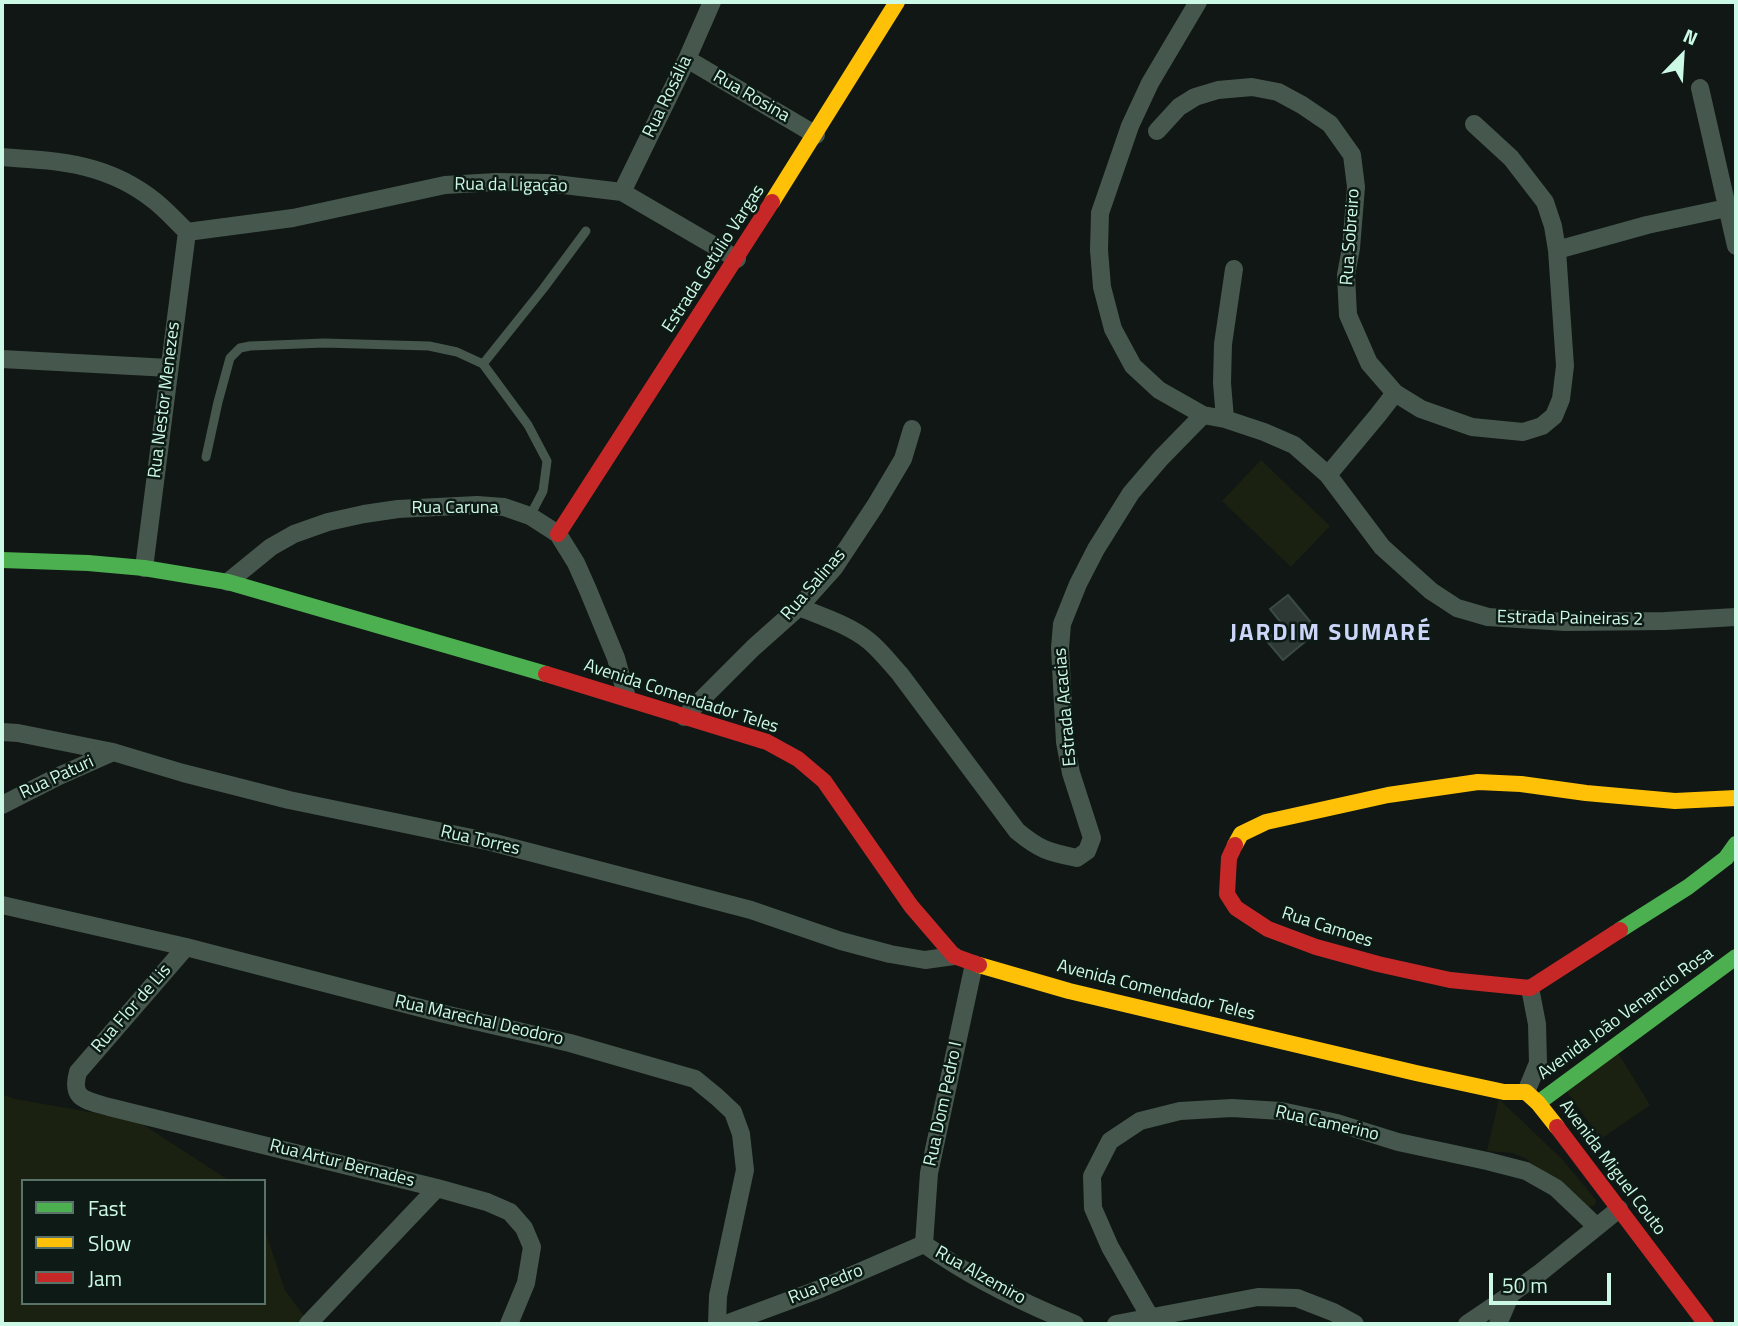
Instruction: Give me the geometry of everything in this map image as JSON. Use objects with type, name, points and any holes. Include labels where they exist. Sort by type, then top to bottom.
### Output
[{"type":"main road","name":"Estrada Getúlio Vargas","points":[[558,534],[737,259],[897,2]]},
{"type":"main road","name":"Avenida Comendador Teles","points":[[2,561],[88,563],[144,568],[228,582],[627,698],[767,742],[798,758],[824,781],[911,906],[954,956],[1093,997],[1416,1073],[1532,1097]]},
{"type":"main road","name":"Rua Camoes","points":[[1530,988],[1450,980],[1378,964],[1316,947],[1268,929],[1236,908],[1227,894],[1229,858],[1241,834],[1266,822],[1388,795],[1478,782],[1675,800],[1736,798]]},
{"type":"main road","points":[[1530,988],[1688,887],[1726,858],[1736,844]]},
{"type":"main road","name":"Avenida João Venancio Rosa","points":[[1532,1097],[1736,957]]},
{"type":"main road","name":"Avenida Miguel Couto","points":[[1532,1097],[1705,1324]]},
{"type":"street","name":"Rua Rosália","points":[[622,192],[712,2]]},
{"type":"street","name":"Estrada Paineiras 2","points":[[1198,2],[1150,83],[1130,126],[1100,213],[1102,287],[1113,330],[1133,366],[1159,390],[1203,415],[1225,419],[1294,445],[1328,475],[1382,547],[1432,591],[1457,608],[1488,617],[1565,622],[1736,617]]},
{"type":"street","name":"Rua Rosina","points":[[687,59],[816,135]]},
{"type":"street","name":"Rua Sobreiro","points":[[1157,131],[1179,107],[1195,97],[1218,90],[1252,88],[1278,92],[1302,104],[1330,124],[1352,155],[1356,187],[1346,275],[1349,315],[1369,363],[1395,393],[1421,409],[1472,427],[1523,432],[1542,426],[1554,416],[1561,399],[1565,366],[1557,250]]},
{"type":"street","points":[[1700,88],[1732,207],[1736,246]]},
{"type":"street","points":[[1474,124],[1511,158],[1545,202],[1557,250],[1647,225],[1732,207]]},
{"type":"street","points":[[2,157],[63,163],[103,171],[127,182],[156,202],[187,232]]},
{"type":"street","name":"Rua da Ligação","points":[[187,232],[293,218],[445,185],[547,183],[622,192],[737,259]]},
{"type":"street","name":"Rua Nestor Menezes","points":[[144,568],[187,232]]},
{"type":"street","points":[[1225,419],[1223,344],[1234,269]]},
{"type":"street","points":[[2,359],[169,368]]},
{"type":"street","points":[[1328,475],[1395,393]]},
{"type":"street","name":"Estrada Acacias","points":[[799,607],[853,630],[868,641],[900,674],[1017,831],[1035,846],[1054,854],[1077,858],[1087,851],[1092,838],[1071,774],[1065,742],[1060,648],[1062,624],[1097,549],[1131,492],[1203,415]]},
{"type":"street","name":"Rua Salinas","points":[[684,718],[753,648],[799,607],[834,568],[903,459],[912,429]]},
{"type":"street","name":"Rua Caruna","points":[[228,582],[271,547],[294,534],[328,522],[398,509],[477,505],[504,507],[530,516],[558,534],[576,563],[588,590],[616,658],[627,698]]},
{"type":"street","name":"Rua Torres","points":[[2,732],[113,752],[183,774],[289,800],[491,842],[751,910],[841,941],[890,954],[925,960],[954,956]]},
{"type":"street","name":"Rua Paturi","points":[[2,806],[113,752]]},
{"type":"street","name":"Rua Marechal Deodoro","points":[[2,905],[186,947],[440,1013],[570,1043],[695,1079],[733,1112],[741,1134],[745,1170],[718,1296],[717,1324]]},
{"type":"street","name":"Rua Flor de Lis","points":[[78,1072],[186,947]]},
{"type":"street","name":"Rua Dom Pedro I","points":[[924,1244],[929,1173],[974,964]]},
{"type":"street","points":[[1530,988],[1537,1024],[1538,1063],[1532,1097]]},
{"type":"street","name":"Rua Artur Bernades","points":[[78,1072],[74,1086],[76,1092],[85,1099],[109,1107],[437,1188],[487,1202],[510,1212],[524,1228],[532,1247],[526,1283],[509,1324]]},
{"type":"street","name":"Rua Camerino","points":[[1150,1317],[1110,1247],[1093,1208],[1092,1176],[1110,1140],[1140,1121],[1180,1111],[1232,1108],[1281,1111],[1337,1123],[1398,1142],[1526,1171],[1556,1188],[1597,1227]]},
{"type":"street","points":[[308,1324],[437,1188]]},
{"type":"street","points":[[1467,1324],[1511,1294],[1619,1209]]},
{"type":"street","name":"Rua Pedro","points":[[726,1324],[820,1289],[924,1244]]},
{"type":"street","name":"Rua Alzemiro","points":[[924,1244],[954,1266],[1044,1312],[1075,1324]]},
{"type":"street","points":[[1498,1324],[1511,1294]]},
{"type":"street","points":[[1116,1324],[1258,1297],[1297,1298],[1355,1324]]},
{"type":"lane","points":[[483,364],[586,231]]},
{"type":"lane","points":[[206,457],[230,358],[240,348],[324,343],[429,346],[457,352],[483,364],[528,425],[547,461],[543,491],[530,516]]},
{"type":"green space","points":[[1261,460],[1330,526],[1291,567],[1222,501]]},
{"type":"green space","points":[[1618,1053],[1650,1105],[1601,1139],[1566,1091]]},
{"type":"green space","points":[[2,1094],[15,1099],[136,1120],[227,1179],[21,1179],[21,1305],[266,1305],[266,1233],[285,1290],[310,1324],[2,1324]]},
{"type":"green space","points":[[1499,1099],[1562,1159],[1596,1200],[1595,1205],[1588,1207],[1525,1158],[1512,1153],[1487,1151]]},
{"type":"building","points":[[1288,595],[1318,631],[1283,660],[1266,640],[1283,625],[1270,609]]},
{"type":"traffic: fast","points":[[2,560],[144,568],[228,582],[546,674]]},
{"type":"traffic: fast","points":[[1620,930],[1688,887],[1726,858],[1736,844]]},
{"type":"traffic: fast","points":[[1538,1103],[1736,957]]},
{"type":"traffic: slow","points":[[772,202],[897,2]]},
{"type":"traffic: slow","points":[[1235,845],[1241,834],[1266,822],[1388,795],[1478,782],[1521,784],[1675,801],[1736,798]]},
{"type":"traffic: slow","points":[[979,965],[1069,991],[1416,1073],[1504,1092],[1526,1092],[1557,1127]]},
{"type":"traffic: jam","points":[[558,534],[772,202]]},
{"type":"traffic: jam","points":[[546,674],[767,742],[798,759],[824,781],[911,906],[954,956],[979,965]]},
{"type":"traffic: jam","points":[[1235,845],[1229,858],[1227,894],[1236,908],[1268,929],[1316,947],[1450,980],[1530,988],[1620,930]]},
{"type":"traffic: jam","points":[[1557,1127],[1706,1324]]},
{"type":"district","name":"JARDIM SUMARÉ","points":[[1331,634]]}]
